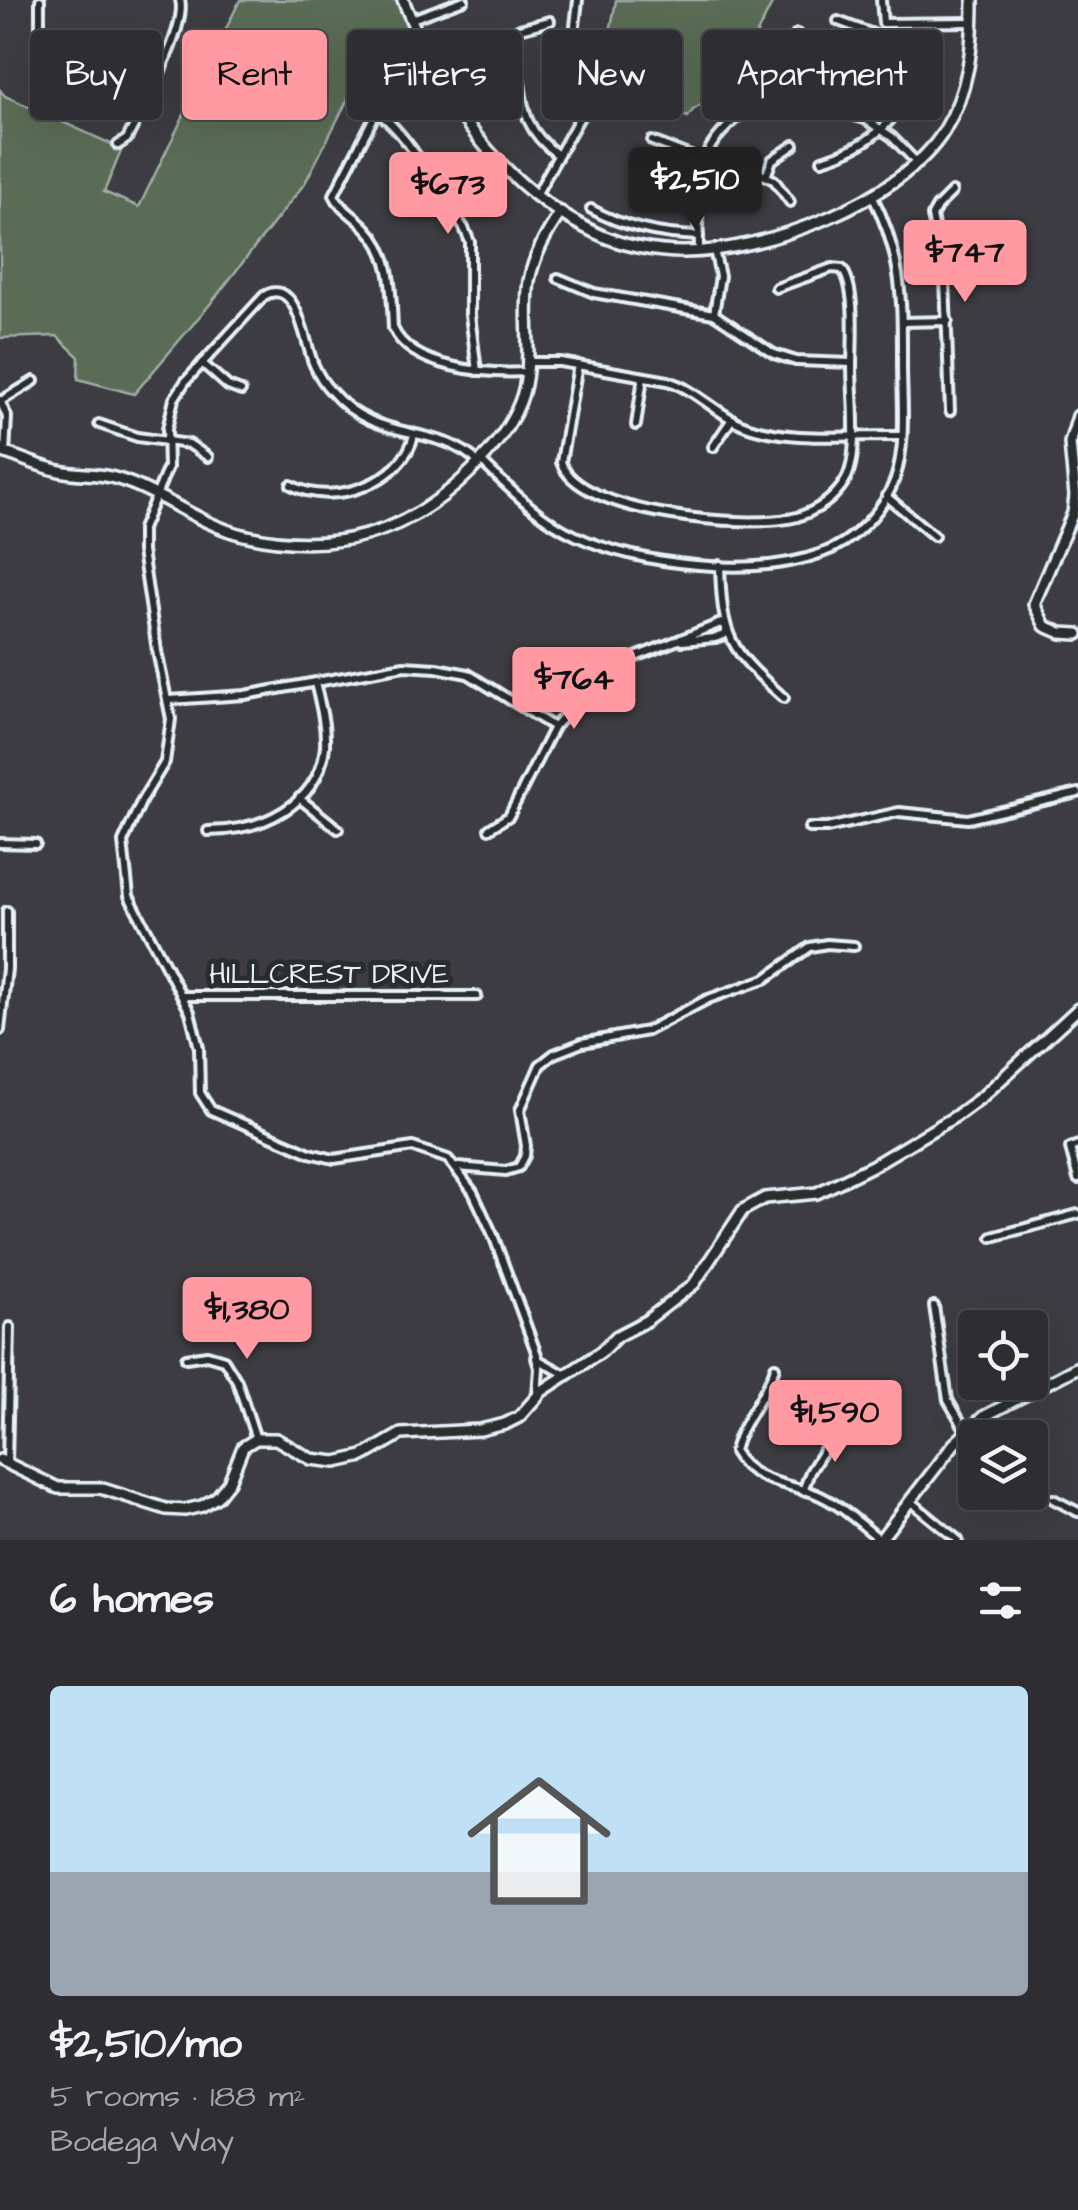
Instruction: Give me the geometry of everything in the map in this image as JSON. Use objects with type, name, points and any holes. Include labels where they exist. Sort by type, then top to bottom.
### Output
[{"type":"street","points":[[40,0],[40,30]]},
{"type":"street","points":[[162,64],[182,16],[180,0]]},
{"type":"street","points":[[403,0],[446,90],[497,161],[535,197],[608,238],[643,248],[698,251],[793,230],[872,195],[918,164],[937,142],[968,76],[972,0]]},
{"type":"street","points":[[412,19],[464,0]]},
{"type":"street","points":[[535,197],[582,108],[572,70],[578,0]]},
{"type":"street","points":[[880,30],[881,0]]},
{"type":"street","points":[[550,21],[512,31],[515,38],[510,40],[530,128],[538,140],[558,155]]},
{"type":"street","points":[[838,21],[864,30]]},
{"type":"street","points":[[883,24],[973,22]]},
{"type":"street","points":[[522,109],[526,108]]},
{"type":"street","points":[[118,145],[128,139],[137,120]]},
{"type":"street","points":[[372,120],[334,195],[338,204],[374,235],[385,257],[393,328],[397,338],[416,354],[477,371],[578,365],[643,377],[686,387],[732,419],[777,434],[902,436]]},
{"type":"street","points":[[390,120],[470,242],[470,315],[477,371]]},
{"type":"street","points":[[698,251],[701,160],[710,144],[734,120]]},
{"type":"street","points":[[864,120],[883,130],[918,164]]},
{"type":"street","points":[[822,160],[863,146],[891,120]]},
{"type":"street","points":[[652,141],[701,160]]},
{"type":"street","points":[[767,174],[772,160],[794,146]]},
{"type":"street","points":[[698,204],[714,201],[754,174],[767,174]]},
{"type":"street","points":[[767,174],[790,202]]},
{"type":"street","points":[[950,411],[946,280],[932,216],[936,206],[952,192]]},
{"type":"street","points":[[537,1396],[539,1368],[534,1350],[493,1235],[457,1167],[448,1159],[413,1148],[334,1159],[310,1153],[218,1114],[200,1093],[196,1035],[190,1012],[130,896],[123,859],[123,842],[131,821],[165,762],[170,719],[142,552],[142,530],[168,466],[167,429],[174,399],[264,296],[276,291],[284,294],[295,308],[314,367],[329,389],[360,416],[380,426],[455,444],[550,522],[576,536],[653,561],[720,565],[790,562],[822,554],[868,522],[886,496],[894,480],[902,436],[901,285],[895,248],[872,195]]},
{"type":"street","points":[[591,209],[630,227],[698,236]]},
{"type":"street","points":[[34,380],[0,400],[7,418],[3,452],[38,466],[115,478],[241,534],[278,540],[336,541],[368,535],[408,521],[450,492],[508,429],[522,398],[527,367],[529,282],[536,254],[560,212]]},
{"type":"street","points":[[714,250],[720,276],[714,314]]},
{"type":"street","points":[[578,365],[570,420],[560,452],[563,470],[598,495],[632,508],[701,518],[794,518],[828,501],[851,470],[848,277],[842,269],[832,268],[776,288]]},
{"type":"street","points":[[558,278],[594,293],[714,314],[774,354],[808,363],[852,363]]},
{"type":"street","points":[[902,322],[948,321]]},
{"type":"street","points":[[202,363],[228,386],[242,391]]},
{"type":"street","points":[[636,425],[643,377]]},
{"type":"street","points":[[1078,416],[1070,443],[1073,514],[1034,604],[1045,626],[1078,634]]},
{"type":"street","points":[[713,446],[732,419]]},
{"type":"street","points":[[99,424],[168,443],[189,444],[208,458]]},
{"type":"street","points":[[291,485],[307,494],[371,483],[395,469],[406,457],[414,436]]},
{"type":"street","points":[[886,496],[934,536]]},
{"type":"street","points":[[720,565],[720,606],[725,631]]},
{"type":"street","points":[[488,829],[509,816],[554,727],[598,679],[623,662],[720,624],[746,663],[784,698]]},
{"type":"street","points":[[682,641],[715,638],[725,631]]},
{"type":"street","points":[[169,700],[245,695],[404,666],[436,668],[468,674],[554,727]]},
{"type":"street","points":[[208,831],[238,831],[271,820],[299,798],[314,779],[325,747],[316,683]]},
{"type":"street","points":[[809,828],[899,812],[968,819],[1078,792]]},
{"type":"street","points":[[299,798],[338,829]]},
{"type":"street","points":[[0,844],[36,844]]},
{"type":"street","points":[[0,1030],[7,970],[7,911]]},
{"type":"street","points":[[457,1167],[506,1171],[519,1167],[526,1156],[520,1110],[540,1065],[554,1054],[582,1043],[648,1032],[708,999],[776,973],[810,947],[854,946]]},
{"type":"street","name":"HILLCREST DRIVE","points":[[180,996],[477,996]]},
{"type":"street","points":[[10,1328],[4,1461],[58,1488],[100,1488],[166,1509],[186,1510],[210,1502],[224,1490],[240,1452],[256,1440],[276,1440],[307,1457],[336,1462],[363,1456],[401,1434],[480,1430],[505,1424],[617,1336],[646,1321],[694,1284],[744,1210],[766,1198],[816,1193],[872,1166],[961,1114],[1078,1009]]},
{"type":"street","points":[[1078,1146],[1070,1148],[1078,1179]]},
{"type":"street","points":[[992,1237],[1078,1214]]},
{"type":"street","points":[[934,1306],[948,1400],[960,1420]]},
{"type":"street","points":[[534,1350],[547,1367],[567,1375]]},
{"type":"street","points":[[186,1358],[208,1355],[224,1360],[237,1381],[256,1440]]},
{"type":"street","points":[[775,1367],[770,1385],[736,1442],[734,1452],[740,1462],[770,1481],[837,1506],[881,1540],[958,1441]]},
{"type":"street","points":[[1048,1383],[1078,1367]]},
{"type":"street","points":[[981,1420],[1013,1400]]},
{"type":"street","points":[[803,1491],[810,1472],[846,1414],[852,1418]]},
{"type":"street","points":[[1053,1498],[1078,1512]]},
{"type":"street","points":[[910,1501],[958,1540]]},
{"type":"green space","points":[[240,0],[408,0],[410,30],[347,30],[347,101],[305,183],[134,394],[78,379],[79,357],[57,336],[0,338],[0,90],[30,107],[30,120],[58,120],[122,149],[104,192],[139,207],[182,119],[327,120],[327,30],[225,30]]},
{"type":"green space","points":[[616,0],[774,0],[759,30],[702,30],[702,104],[688,117],[682,115],[682,30],[611,30]]}]
